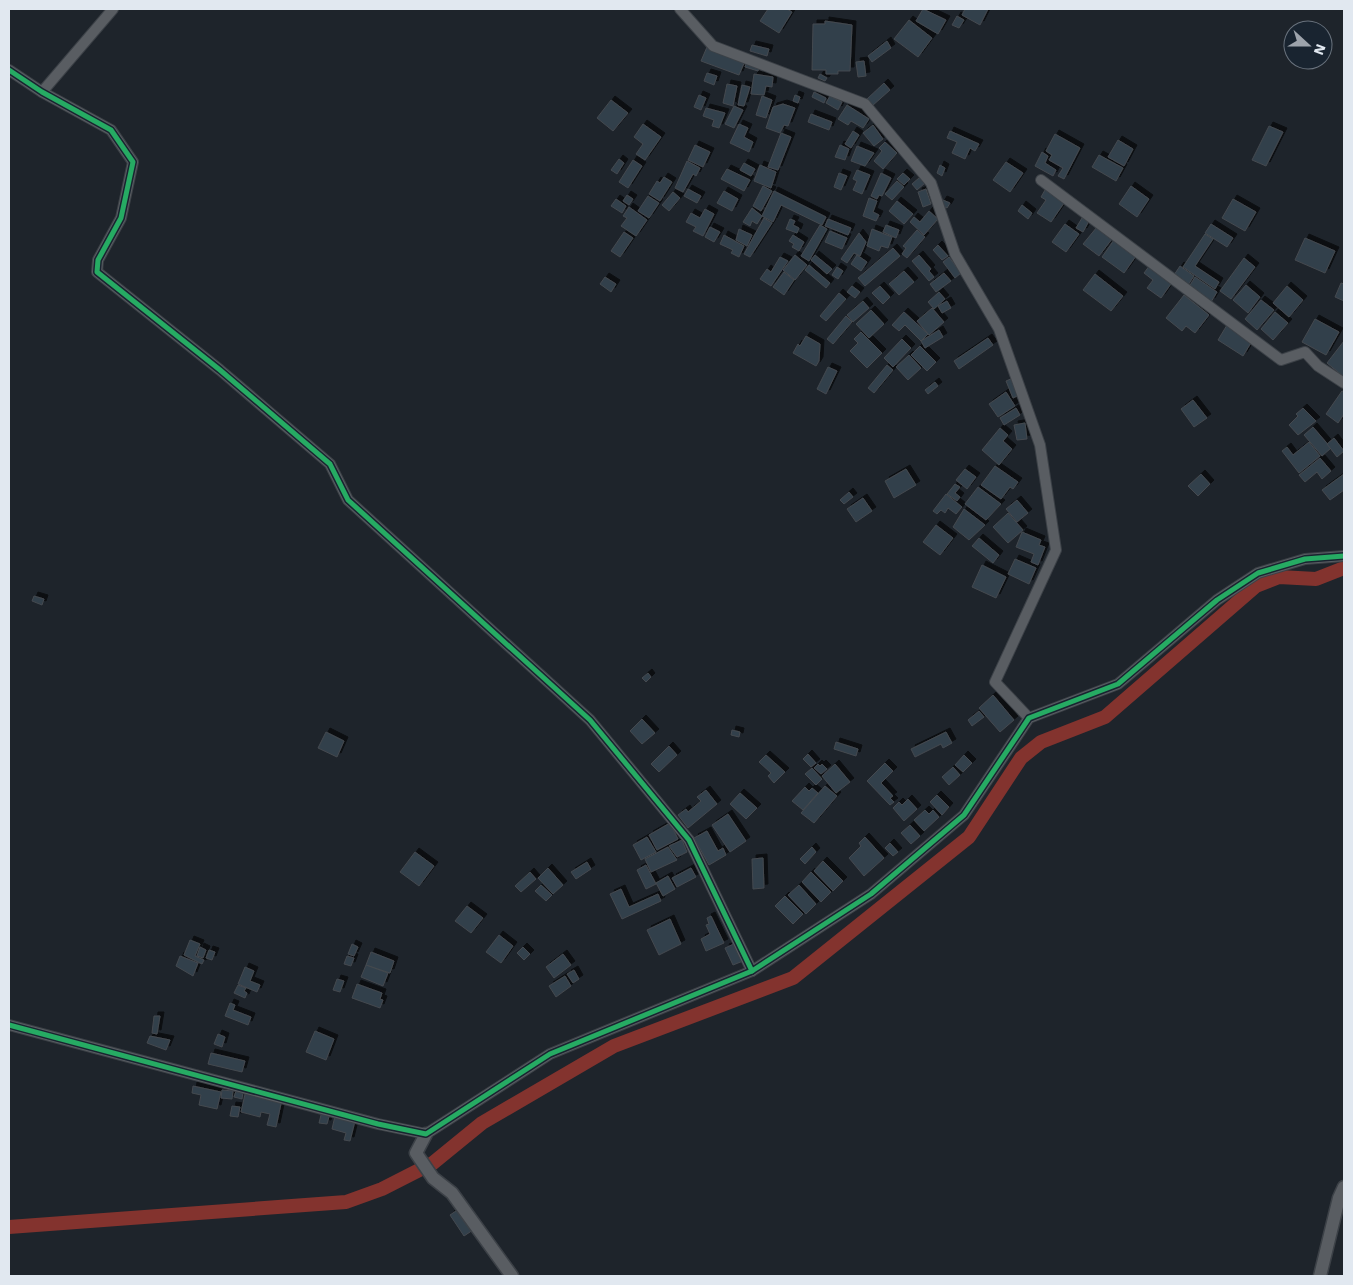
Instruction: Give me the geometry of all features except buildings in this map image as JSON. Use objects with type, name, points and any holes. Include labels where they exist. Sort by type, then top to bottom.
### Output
[{"type":"street","points":[[42,92],[113,9]]},
{"type":"street","points":[[680,9],[713,46],[865,104],[931,183],[955,254],[999,329],[1040,445],[1056,550],[995,682],[1029,718]]},
{"type":"street","points":[[9,70],[42,92],[112,130],[132,162],[121,218],[98,260],[97,272],[220,370],[330,464],[348,500],[590,720],[689,840],[752,971]]},
{"type":"street","points":[[1040,180],[1281,360],[1305,352],[1318,366],[1344,383]]},
{"type":"street","points":[[512,1276],[452,1193],[433,1178],[416,1153],[426,1134],[550,1054],[752,971],[872,894],[964,815],[1029,718],[1118,684],[1217,600],[1258,574],[1305,559],[1344,556]]},
{"type":"street","points":[[9,1025],[378,1124],[426,1134]]},
{"type":"street","points":[[1320,1276],[1339,1198],[1344,1187]]},
{"type":"waterway","points":[[9,1227],[346,1202],[382,1189],[433,1163],[482,1123],[614,1046],[793,978],[969,837],[1021,758],[1041,742],[1105,717],[1256,586],[1279,577],[1316,579],[1344,568]]},
{"type":"cycle path","points":[[9,70],[42,92],[111,130],[133,162],[121,218],[98,260],[97,272],[220,370],[330,464],[348,500],[590,720],[689,840],[752,971]]},
{"type":"cycle path","points":[[9,1025],[378,1124],[426,1134],[550,1054],[752,971],[871,894],[964,815],[1029,718],[1118,684],[1217,600],[1258,573],[1305,559],[1344,556]]}]
